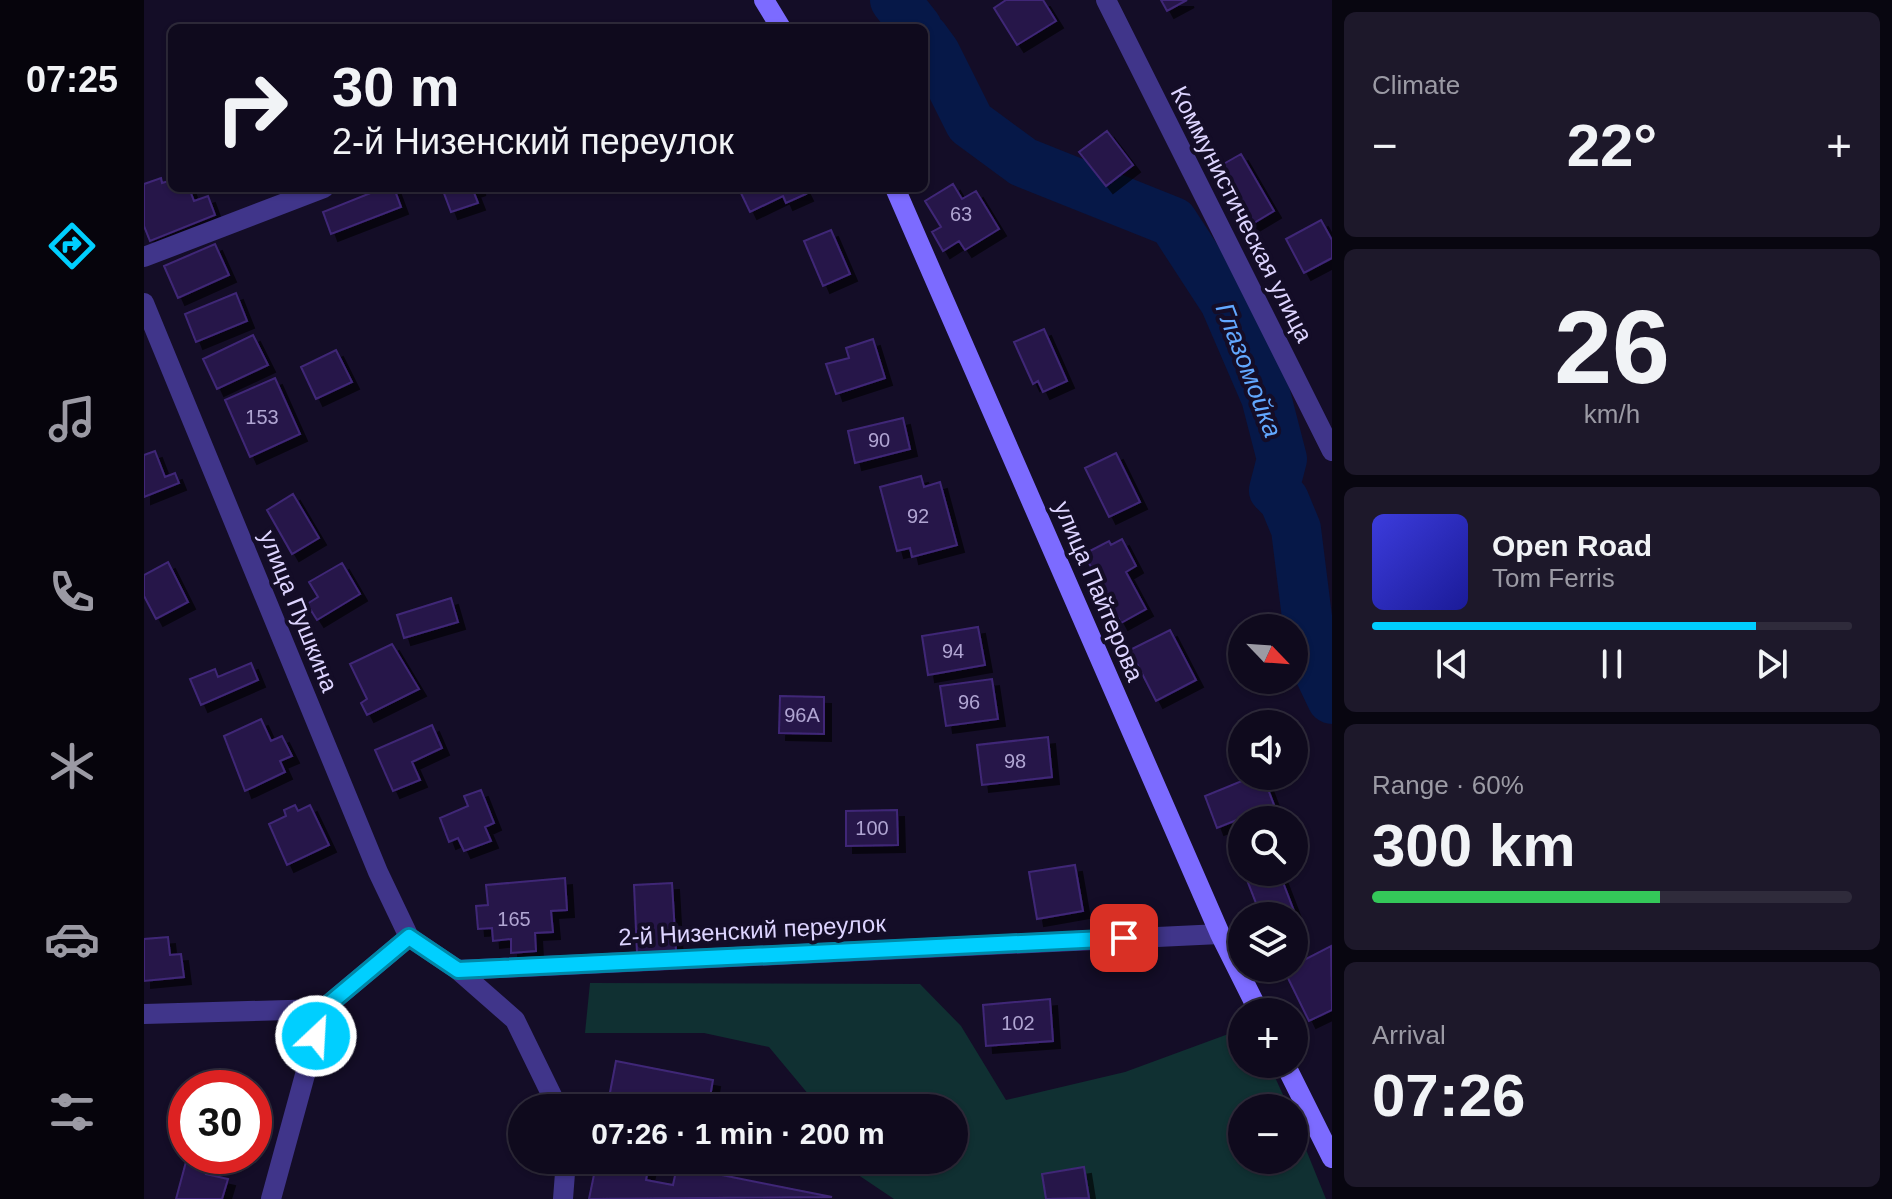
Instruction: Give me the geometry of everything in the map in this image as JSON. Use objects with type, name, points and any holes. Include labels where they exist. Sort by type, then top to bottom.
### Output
[{"type":"main road","points":[[764,0],[774,24]]},
{"type":"main road","name":"улица Пайтерова","points":[[897,192],[1220,934],[1252,998]]},
{"type":"main road","points":[[1292,1078],[1332,1158]]},
{"type":"street","name":"Коммунистическая улица","points":[[1106,0],[1332,451]]},
{"type":"street","points":[[144,257],[314,192]]},
{"type":"street","name":"улица Пушкина","points":[[144,303],[378,872],[409,937]]},
{"type":"street","name":"2-й Низенский переулок","points":[[458,970],[1220,934]]},
{"type":"street","points":[[271,1199],[323,1009],[409,937],[458,970],[515,1020],[551,1094]]},
{"type":"street","points":[[144,1014],[323,1009]]},
{"type":"street","points":[[563,1199],[565,1174]]},
{"type":"green space","points":[[590,983],[920,984],[961,1026],[1006,1100],[1125,1072],[1228,1034],[1228,1078],[1275,1078],[1283,1094],[1228,1094],[1228,1174],[1308,1174],[1308,1155],[1326,1199],[894,1199],[857,1174],[968,1174],[968,1094],[808,1094],[769,1047],[704,1033],[585,1033]]},
{"type":"building","points":[[1006,0],[1043,0],[1056,21],[1017,45],[994,8]]},
{"type":"building","points":[[1161,0],[1187,0],[1167,11]]},
{"type":"building","points":[[1107,131],[1133,165],[1106,186],[1079,152]]},
{"type":"building","points":[[1241,154],[1274,211],[1244,229],[1228,202],[1238,196],[1220,166]]},
{"type":"building","points":[[161,178],[162,183],[168,181],[168,192],[191,192],[194,201],[208,196],[215,215],[150,241],[144,226],[144,184]]},
{"type":"building","points":[[953,184],[962,199],[976,191],[999,229],[965,250],[959,241],[943,251],[932,232],[941,227],[925,201]]},
{"type":"building","points":[[373,192],[395,192],[401,207],[331,234],[323,212]]},
{"type":"building","points":[[444,192],[474,192],[478,203],[451,212]]},
{"type":"building","points":[[740,192],[806,194],[786,203],[783,196],[750,212]]},
{"type":"building","points":[[1321,220],[1332,240],[1332,258],[1304,273],[1286,239]]},
{"type":"building","points":[[831,230],[850,274],[823,286],[804,241]]},
{"type":"building","points":[[215,244],[229,275],[178,298],[164,266]]},
{"type":"building","points":[[236,293],[247,321],[196,342],[185,314]]},
{"type":"building","points":[[1044,329],[1067,381],[1043,392],[1038,381],[1033,384],[1014,342]]},
{"type":"building","points":[[253,335],[268,365],[217,389],[203,359]]},
{"type":"building","points":[[873,339],[885,378],[836,394],[826,364],[849,358],[846,348]]},
{"type":"building","points":[[336,350],[352,382],[316,399],[301,367]]},
{"type":"building","points":[[275,378],[300,434],[250,457],[225,400]]},
{"type":"building","points":[[903,418],[910,449],[855,463],[848,431]]},
{"type":"building","points":[[155,451],[165,477],[175,473],[179,483],[144,497],[144,455]]},
{"type":"building","points":[[1116,453],[1140,502],[1109,517],[1085,468]]},
{"type":"building","points":[[921,476],[924,487],[940,482],[957,545],[912,557],[910,548],[897,551],[880,487]]},
{"type":"building","points":[[293,494],[319,538],[292,554],[267,510]]},
{"type":"building","points":[[1122,539],[1136,566],[1126,572],[1146,609],[1121,623],[1084,554],[1109,541],[1111,545]]},
{"type":"building","points":[[168,562],[188,602],[156,619],[144,596],[144,575]]},
{"type":"building","points":[[342,563],[360,594],[317,620],[307,604],[318,597],[309,582]]},
{"type":"building","points":[[451,598],[458,622],[404,638],[397,615]]},
{"type":"building","points":[[978,627],[985,665],[928,675],[922,636]]},
{"type":"building","points":[[1170,630],[1196,680],[1156,701],[1130,650]]},
{"type":"building","points":[[392,644],[419,689],[367,715],[361,703],[367,699],[350,664]]},
{"type":"building","points":[[251,663],[258,680],[201,705],[190,679],[215,669],[218,677]]},
{"type":"building","points":[[992,679],[998,719],[946,726],[940,686]]},
{"type":"building","points":[[780,696],[824,697],[824,734],[779,733]]},
{"type":"building","points":[[261,719],[271,741],[282,736],[292,756],[280,761],[285,772],[245,791],[224,736]]},
{"type":"building","points":[[432,725],[442,748],[412,762],[420,780],[393,791],[375,750]]},
{"type":"building","points":[[1048,737],[1052,777],[982,785],[977,745]]},
{"type":"building","points":[[1228,787],[1228,790],[1268,790],[1274,805],[1228,806],[1228,824],[1217,828],[1205,796]]},
{"type":"building","points":[[481,790],[494,823],[485,827],[491,841],[464,851],[458,838],[449,842],[440,818],[468,806],[464,796]]},
{"type":"building","points":[[295,805],[298,811],[310,805],[329,845],[287,865],[269,824],[286,816],[284,810]]},
{"type":"building","points":[[897,810],[898,845],[846,846],[846,811]]},
{"type":"building","points":[[1075,865],[1083,911],[1037,919],[1029,872]]},
{"type":"building","points":[[565,878],[567,910],[551,911],[553,932],[535,933],[536,951],[511,953],[511,939],[493,941],[492,928],[478,929],[476,906],[488,905],[486,885]]},
{"type":"building","points":[[672,883],[676,951],[637,953],[634,885]]},
{"type":"building","points":[[1249,886],[1284,886],[1291,902],[1256,902]]},
{"type":"building","points":[[168,937],[170,955],[181,954],[184,977],[144,981],[144,939]]},
{"type":"building","points":[[1331,946],[1332,1010],[1309,1021],[1308,998],[1298,998],[1290,982],[1308,982],[1308,958]]},
{"type":"building","points":[[1050,999],[1053,1041],[986,1046],[983,1005]]},
{"type":"building","points":[[616,1061],[713,1080],[710,1094],[610,1094]]},
{"type":"building","points":[[1084,1167],[1089,1198],[1046,1199],[1042,1174]]},
{"type":"building","points":[[183,1174],[206,1174],[228,1179],[222,1199],[176,1199]]},
{"type":"building","points":[[594,1174],[647,1174],[646,1180],[673,1185],[675,1174],[717,1174],[832,1197],[589,1199]]},
{"type":"waterway","name":"Глазомойка","points":[[895,0],[914,24]]},
{"type":"waterway","name":"Глазомойка","points":[[928,43],[970,123],[1023,162],[1173,222],[1225,302],[1266,397],[1282,459],[1274,490],[1284,500],[1296,529],[1312,657],[1332,699]]},
{"type":"route","points":[[316,1036],[323,1009],[409,937],[458,970],[1124,938]]}]
